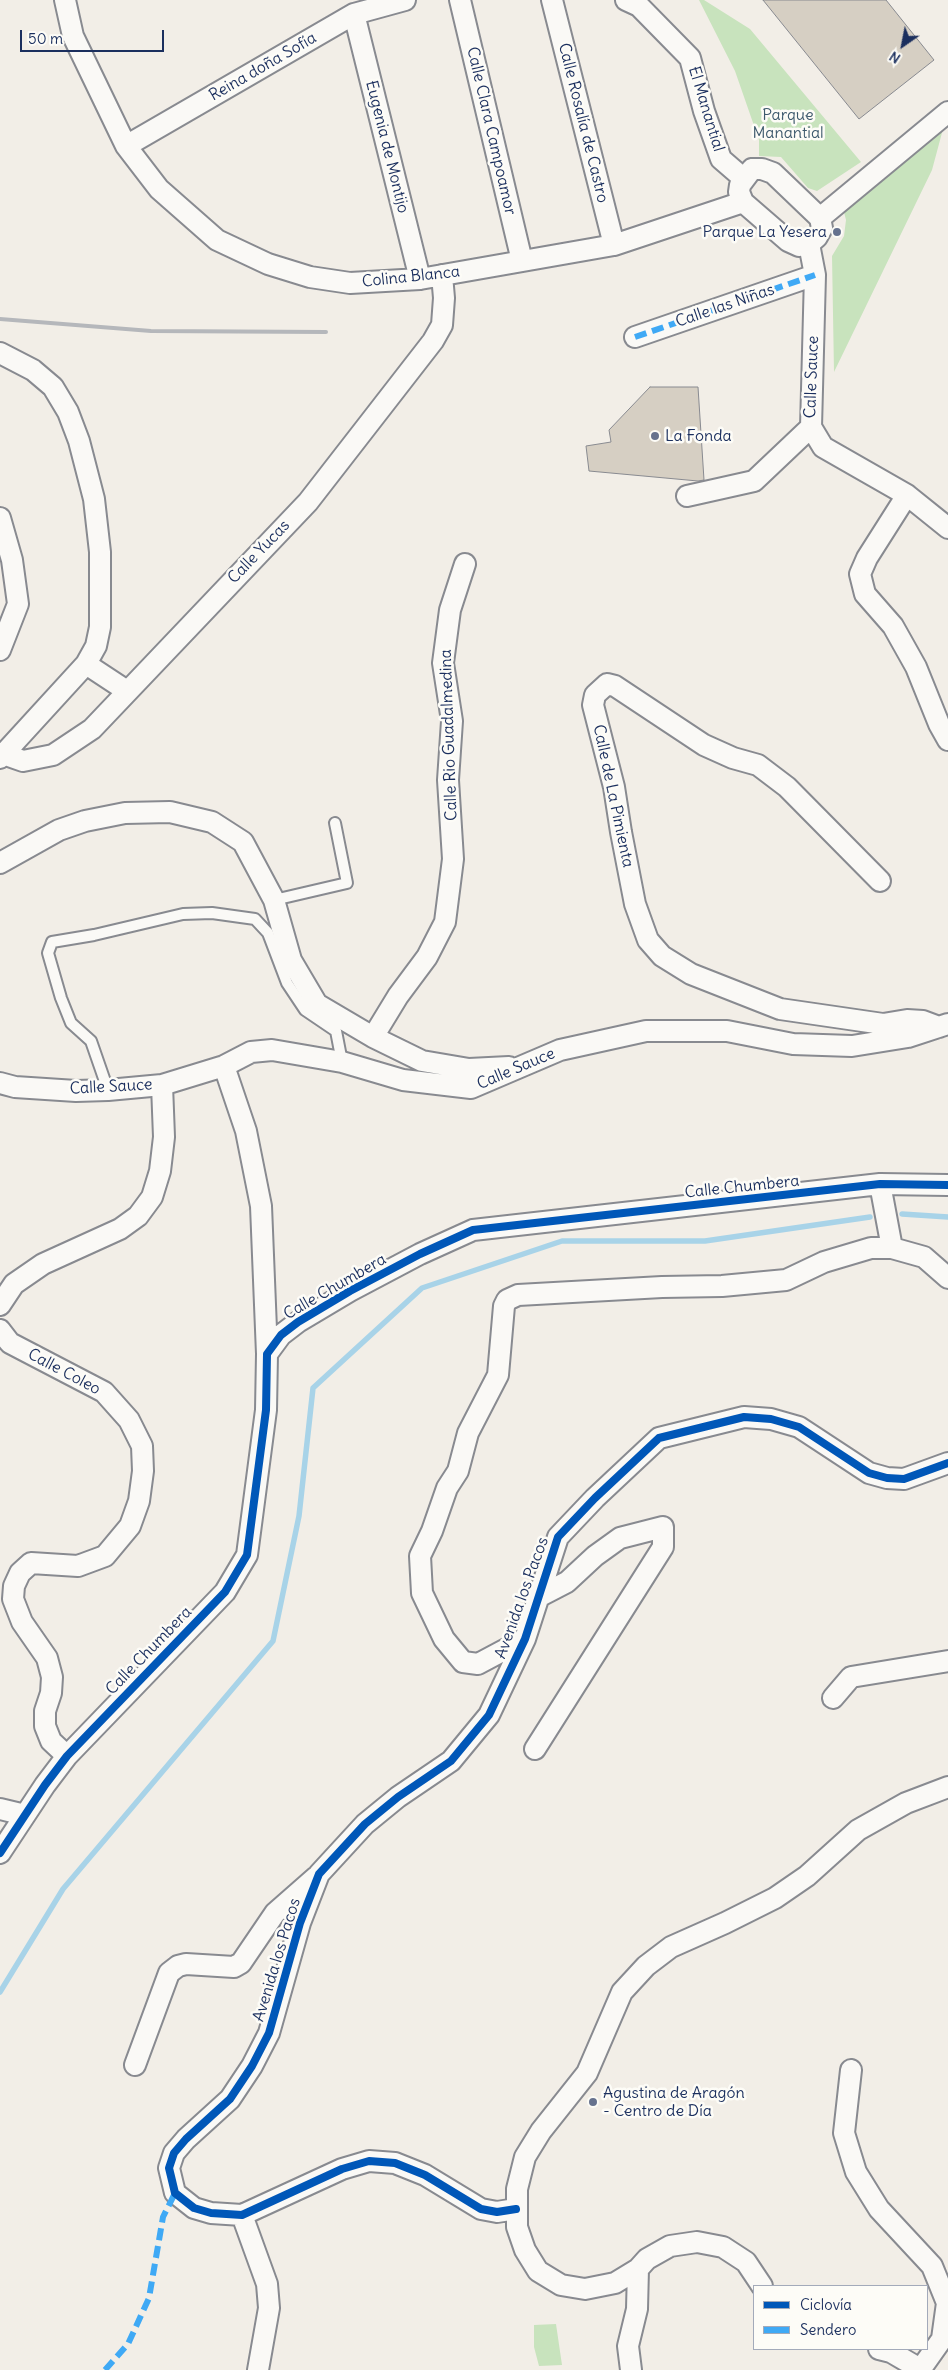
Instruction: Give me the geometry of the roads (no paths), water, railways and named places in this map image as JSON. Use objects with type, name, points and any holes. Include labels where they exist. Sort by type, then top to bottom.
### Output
[{"type":"street","name":"Colina Blanca","points":[[65,0],[74,36],[126,146],[159,189],[217,240],[268,264],[310,277],[350,283],[420,279],[614,245],[743,202]]},
{"type":"street","name":"Reina doña Sofía","points":[[126,146],[354,14],[404,0]]},
{"type":"street","name":"Calle Clara Campoamor","points":[[460,0],[522,261]]},
{"type":"street","name":"Calle Rosalía de Castro","points":[[552,0],[614,245]]},
{"type":"street","name":"El Manantial","points":[[626,0],[639,6],[690,58],[704,111],[721,160],[743,178]]},
{"type":"street","name":"Eugenia de Montijo","points":[[354,14],[420,279]]},
{"type":"street","points":[[820,218],[948,112]]},
{"type":"street","points":[[762,168],[773,174],[820,218],[822,228],[818,237],[809,244],[799,246],[788,241],[743,202],[739,192],[743,178],[752,169],[762,168]]},
{"type":"street","name":"Calle Sauce","points":[[809,244],[815,275],[811,426],[823,447],[907,495],[948,528]]},
{"type":"street","name":"Calle Yucas","points":[[2,756],[22,761],[53,756],[92,729],[308,502],[433,341],[442,325],[444,298],[442,275]]},
{"type":"street","name":"Calle las Niñas","points":[[635,337],[815,275]]},
{"type":"street","points":[[0,353],[33,370],[54,387],[68,412],[79,441],[94,499],[100,552],[100,627],[96,646],[86,664],[2,756]]},
{"type":"street","points":[[687,496],[754,481],[811,426]]},
{"type":"street","points":[[907,495],[867,558],[860,574],[865,594],[893,626],[916,667],[939,724],[948,740]]},
{"type":"street","points":[[0,518],[12,560],[18,604],[0,650]]},
{"type":"street","name":"Calle Rio Guadalmedina","points":[[374,1037],[398,996],[427,957],[445,922],[453,859],[448,780],[452,721],[443,663],[450,610],[465,564]]},
{"type":"street","points":[[86,664],[127,691]]},
{"type":"street","name":"Calle de La Pimienta","points":[[880,881],[787,787],[758,765],[733,758],[704,745],[615,686],[607,684],[600,688],[595,695],[593,705],[614,787],[635,904],[648,940],[662,956],[691,974],[780,1009],[883,1024],[907,1020],[944,1025]]},
{"type":"street","points":[[0,863],[59,830],[85,820],[125,813],[170,812],[212,822],[243,842],[274,900],[292,960],[318,1004],[374,1037],[422,1061],[469,1069],[523,1066]]},
{"type":"street","name":"Calle Sauce","points":[[0,1083],[15,1087],[108,1090],[162,1085],[224,1066],[251,1052],[272,1050],[342,1062],[403,1080],[471,1088],[560,1050],[646,1031],[727,1031],[793,1044],[852,1046],[908,1037],[944,1025]]},
{"type":"street","points":[[224,1066],[246,1131],[261,1206],[267,1354]]},
{"type":"street","points":[[0,1305],[14,1284],[43,1264],[120,1229],[138,1216],[152,1197],[160,1171],[164,1137],[162,1085]]},
{"type":"street","points":[[880,1184],[892,1248]]},
{"type":"street","name":"Calle Chumbera","points":[[0,1853],[68,1756],[225,1592],[247,1555],[266,1410],[267,1354],[281,1335],[320,1309],[420,1254],[473,1230],[880,1184],[948,1185]]},
{"type":"street","points":[[525,1639],[478,1664],[463,1662],[444,1639],[422,1593],[420,1556],[432,1531],[447,1488],[458,1471],[468,1433],[498,1376],[504,1306],[507,1300],[513,1296],[662,1287],[722,1286],[786,1280],[824,1262],[871,1248],[892,1248],[924,1257],[948,1278]]},
{"type":"street","name":"Calle Coleo","points":[[0,1330],[10,1343],[104,1392],[129,1420],[142,1446],[143,1472],[139,1501],[130,1526],[105,1556],[78,1566],[31,1563],[20,1573],[14,1586],[13,1599],[22,1622],[47,1658],[52,1676],[51,1693],[45,1711],[45,1726],[51,1741],[68,1756]]},
{"type":"street","name":"Avenida los Pacos","points":[[242,2215],[211,2213],[194,2208],[175,2193],[169,2168],[174,2153],[230,2099],[252,2066],[270,2033],[300,1924],[319,1874],[365,1824],[398,1797],[451,1761],[489,1715],[525,1639],[558,1537],[659,1438],[744,1417],[771,1419],[799,1427],[869,1473],[887,1478],[904,1479],[948,1463]]},
{"type":"street","points":[[535,1749],[664,1547],[663,1527],[620,1538],[595,1556],[567,1582],[540,1596]]},
{"type":"street","points":[[833,1698],[851,1677],[948,1661]]},
{"type":"street","points":[[761,2285],[746,2262],[723,2247],[697,2242],[670,2246],[647,2259],[638,2269],[615,2283],[585,2289],[561,2285],[538,2271],[525,2250],[517,2227],[517,2189],[525,2157],[541,2131],[587,2073],[622,1992],[646,1966],[671,1947],[775,1898],[807,1876],[858,1830],[906,1803],[948,1787]]},
{"type":"street","points":[[0,1809],[25,1815]]},
{"type":"street","points":[[135,2064],[169,1973],[178,1966],[186,1964],[234,1968],[242,1963],[275,1913],[319,1874]]},
{"type":"street","points":[[275,1913],[300,1924]]},
{"type":"street","points":[[851,2070],[844,2133],[856,2172],[879,2209],[932,2266],[947,2303],[942,2338],[920,2370],[891,2352],[883,2350]]},
{"type":"street","points":[[258,2370],[268,2316],[267,2284],[242,2215],[342,2169],[369,2161],[395,2163],[425,2175],[481,2209],[497,2212],[516,2209]]},
{"type":"street","points":[[631,2370],[628,2346],[637,2309],[638,2269]]},
{"type":"lane","points":[[274,900],[347,883],[335,823]]},
{"type":"lane","points":[[108,1090],[90,1041],[71,1023],[61,998],[48,953],[52,942],[94,935],[182,914],[212,913],[255,919],[268,933],[287,983],[306,1010],[336,1031],[342,1062]]},
{"type":"waterway","points":[[902,1214],[948,1217]]},
{"type":"waterway","points":[[0,1992],[63,1889],[273,1641],[299,1516],[313,1388],[422,1288],[562,1241],[705,1241],[870,1217]]},
{"type":"railway","points":[[0,319],[151,331],[326,332]]},
{"type":"place","name":"Parque La Yesera","points":[[837,232]]},
{"type":"place","name":"La Fonda","points":[[655,436]]},
{"type":"place","name":"Agustina de Aragón - Centro de Día","points":[[593,2102]]},
{"type":"park label","name":"Parque Manantial","points":[[788,124]]}]
